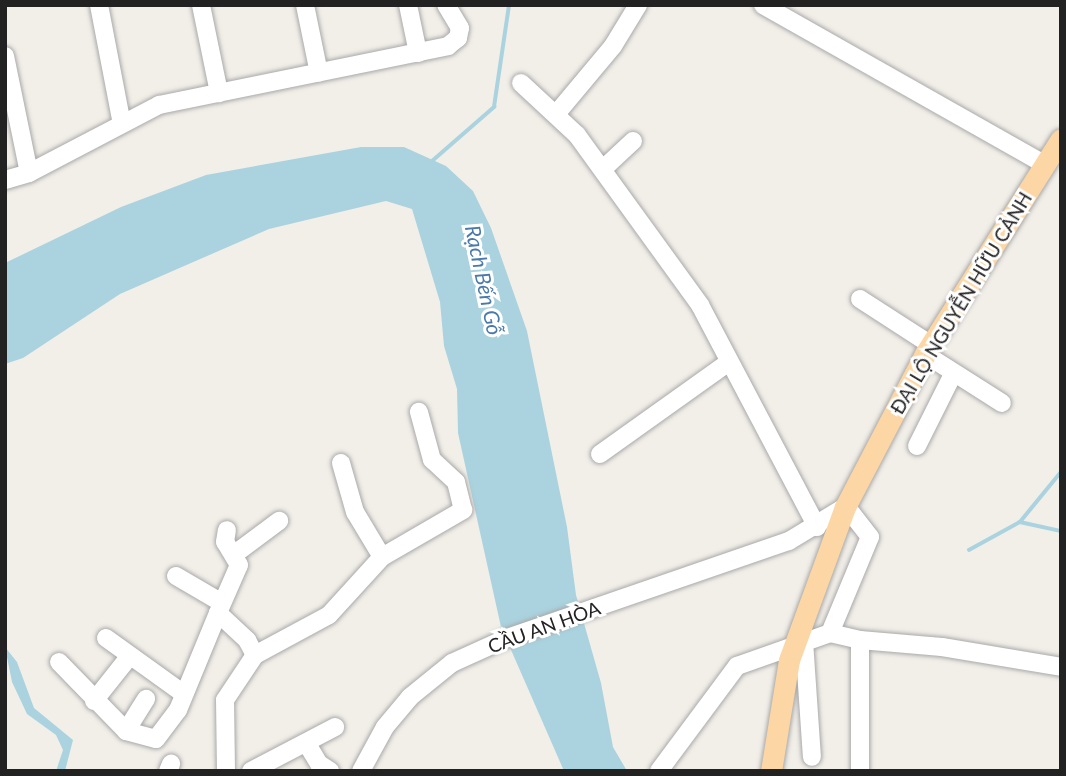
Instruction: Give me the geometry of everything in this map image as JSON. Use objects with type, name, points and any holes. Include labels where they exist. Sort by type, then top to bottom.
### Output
[{"type":"main road","name":"ĐẠI LỘ NGUYỄN HỮU CẢNH","points":[[771,771],[777,715],[846,507],[928,350],[1061,139]]},
{"type":"street","points":[[99,5],[122,124]]},
{"type":"street","points":[[201,5],[219,93]]},
{"type":"street","points":[[305,5],[319,73]]},
{"type":"street","points":[[408,5],[418,53]]},
{"type":"street","points":[[5,180],[29,173],[159,106],[448,46],[458,38],[458,25],[446,5]]},
{"type":"street","points":[[556,113],[613,46],[638,5]]},
{"type":"street","points":[[763,5],[1044,164]]},
{"type":"street","points":[[5,56],[29,173]]},
{"type":"street","points":[[521,83],[556,113],[603,169],[700,305],[817,527]]},
{"type":"street","points":[[603,169],[634,141]]},
{"type":"street","points":[[860,299],[928,350],[953,374],[1002,403]]},
{"type":"street","points":[[600,454],[729,362]]},
{"type":"street","points":[[917,446],[953,374]]},
{"type":"street","points":[[226,771],[225,701],[255,655],[329,615],[382,557],[465,506],[456,481],[432,460],[419,412]]},
{"type":"street","points":[[341,463],[355,512],[382,557]]},
{"type":"street","points":[[830,633],[870,537],[846,507]]},
{"type":"street","name":"CẦU AN HÒA","points":[[361,771],[385,727],[410,697],[452,663],[507,638],[817,527],[846,507]]},
{"type":"street","points":[[236,553],[279,521]]},
{"type":"street","points":[[60,662],[94,701],[127,731],[156,739],[163,734],[184,694],[239,565],[236,553],[225,542],[227,530]]},
{"type":"street","points":[[176,576],[220,608],[247,640],[255,655]]},
{"type":"street","points":[[659,771],[737,666],[830,633],[860,640],[942,647],[1061,667]]},
{"type":"street","points":[[106,638],[184,694]]},
{"type":"street","points":[[860,640],[860,771]]},
{"type":"street","points":[[799,643],[812,757]]},
{"type":"street","points":[[94,701],[129,657]]},
{"type":"street","points":[[127,731],[146,699]]},
{"type":"street","points":[[251,771],[335,727]]},
{"type":"street","points":[[307,744],[319,764],[330,771]]},
{"type":"water","name":"Rạch Bến Gỗ","points":[[361,147],[404,147],[446,166],[473,191],[491,228],[527,331],[567,527],[576,595],[601,683],[613,747],[627,771],[564,771],[501,627],[458,433],[457,389],[444,346],[440,302],[412,209],[386,201],[269,229],[120,294],[23,358],[5,364],[5,263],[121,207],[206,175]]},
{"type":"water","points":[[5,647],[17,662],[34,708],[73,740],[65,771],[56,771],[63,750],[56,735],[27,714],[12,682]]},
{"type":"waterway","points":[[431,162],[494,107],[509,5]]},
{"type":"waterway","points":[[1020,522],[1061,472]]},
{"type":"waterway","points":[[969,550],[1020,522],[1061,531]]}]
